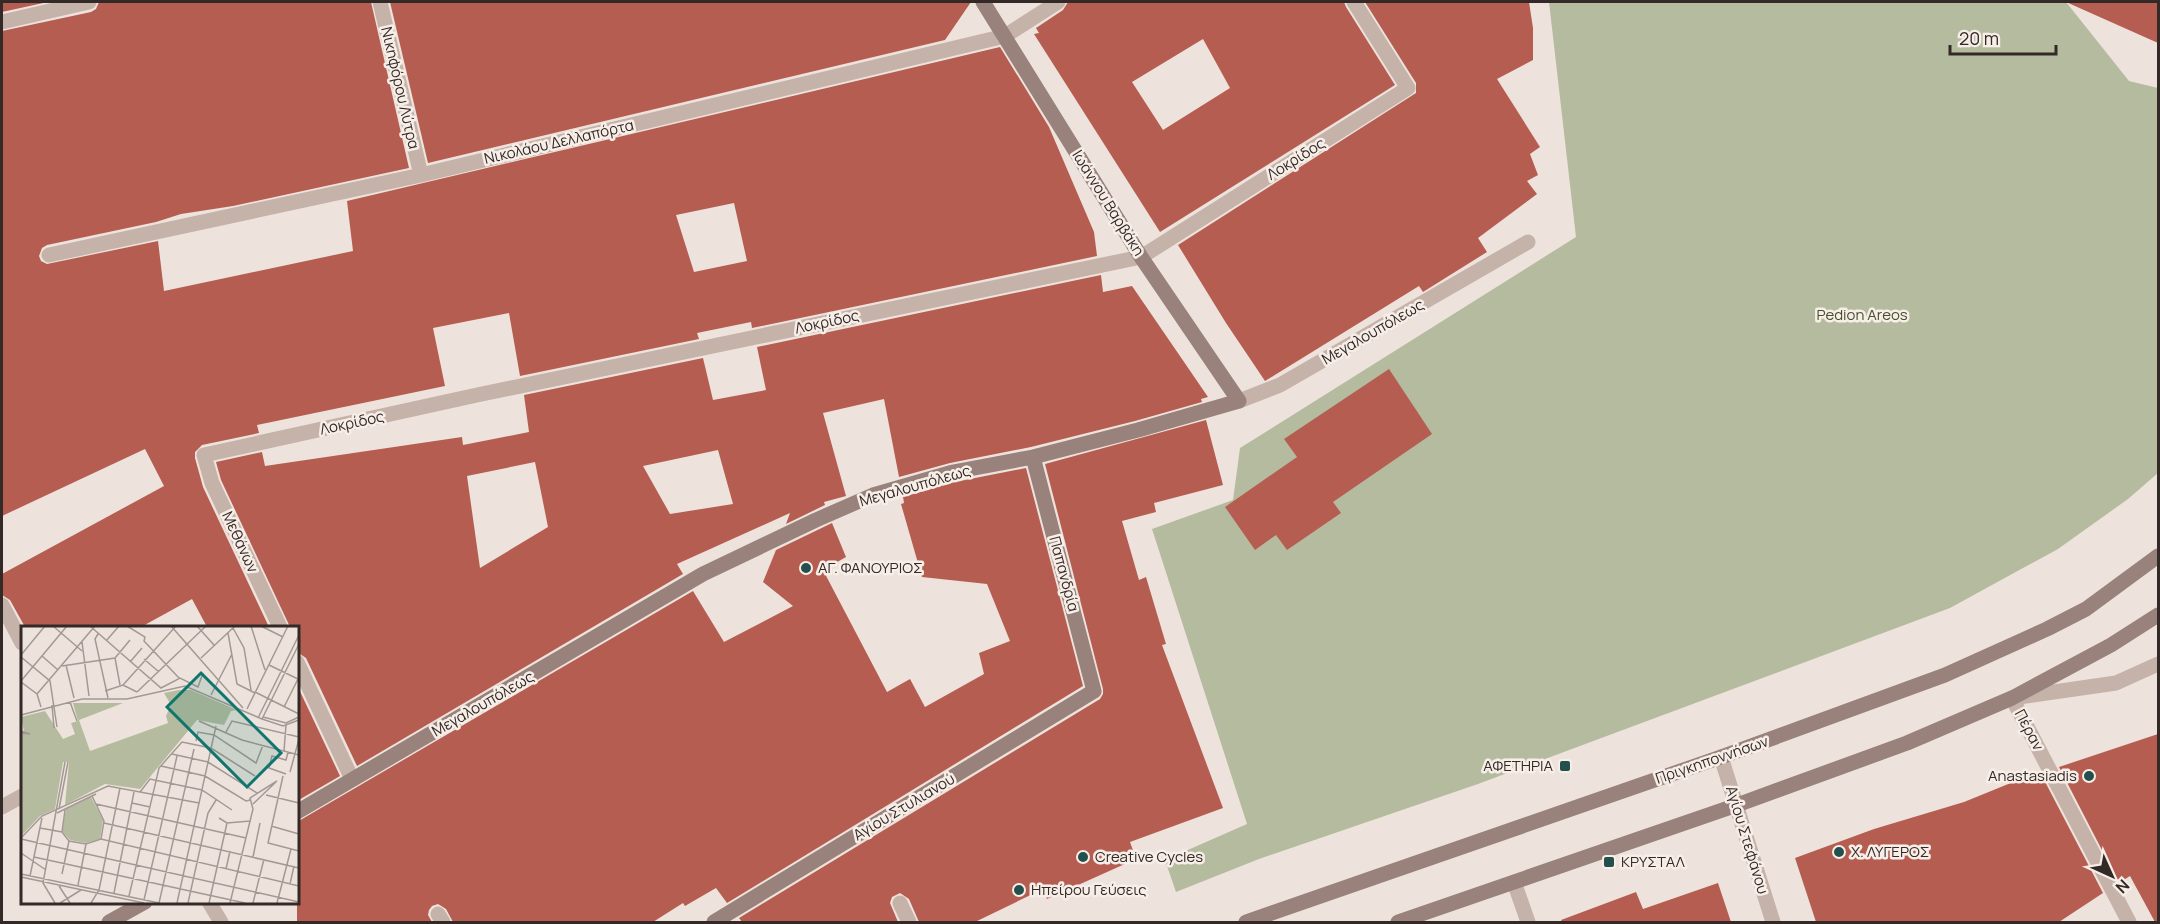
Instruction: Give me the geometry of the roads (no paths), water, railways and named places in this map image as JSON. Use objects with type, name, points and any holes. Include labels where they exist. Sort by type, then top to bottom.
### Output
[{"type":"street","points":[[2,22],[89,2]]},
{"type":"street","name":"Νικηφόρου Λύτρα","points":[[380,2],[420,175]]},
{"type":"street","name":"Ιωάννου Βαρβάκη","points":[[983,2],[1141,257],[1239,401]]},
{"type":"street","name":"Νικολάου Δελλαπόρτα","points":[[49,255],[420,175],[1005,36],[1058,2]]},
{"type":"street","name":"Λοκρίδος","points":[[204,455],[477,395],[1141,257],[1408,88],[1354,2]]},
{"type":"street","name":"Μεγαλουπόλεως","points":[[298,811],[703,574],[816,520],[873,495],[953,472],[1033,457],[1138,430],[1239,401],[1280,385],[1528,242]]},
{"type":"street","name":"Μεθάνων","points":[[204,455],[212,483],[280,626]]},
{"type":"street","name":"Παπανδρία","points":[[1033,457],[1094,691]]},
{"type":"street","name":"Πριγκηποννήσων","points":[[1246,922],[1721,757],[1945,675],[2086,609],[2158,556]]},
{"type":"street","points":[[2,605],[21,641]]},
{"type":"street","points":[[1398,922],[1737,805],[1907,743],[2012,698],[2111,645],[2158,615]]},
{"type":"street","points":[[298,664],[352,779]]},
{"type":"street","points":[[2012,698],[2116,683],[2158,664]]},
{"type":"street","name":"Αγίου Στυλιανού","points":[[714,922],[1094,691]]},
{"type":"street","name":"Πέραν","points":[[2012,698],[2129,922]]},
{"type":"street","name":"Αγίου Στεφάνου","points":[[1721,757],[1773,922]]},
{"type":"street","points":[[2,807],[21,797]]},
{"type":"street","points":[[1514,882],[1528,922]]},
{"type":"street","points":[[109,922],[144,903]]},
{"type":"street","points":[[210,903],[221,922]]},
{"type":"street","points":[[900,903],[909,922]]},
{"type":"place","name":"ΑΓ. ΦΑΝΟΥΡΙΟΣ","points":[[806,568]]},
{"type":"place","name":"ΑΦΕΤΗΡΙΑ","points":[[1565,766]]},
{"type":"place","name":"Anastasiadis","points":[[2089,776]]},
{"type":"place","name":"Χ. ΛΥΓΕΡΟΣ","points":[[1839,852]]},
{"type":"place","name":"Creative Cycles","points":[[1083,857]]},
{"type":"place","name":"ΚΡΥΣΤΑΛ","points":[[1609,862]]},
{"type":"place","name":"Ηπείρου Γεύσεις","points":[[1019,890]]},
{"type":"park label","name":"Pedion Areos","points":[[1862,315]]}]
